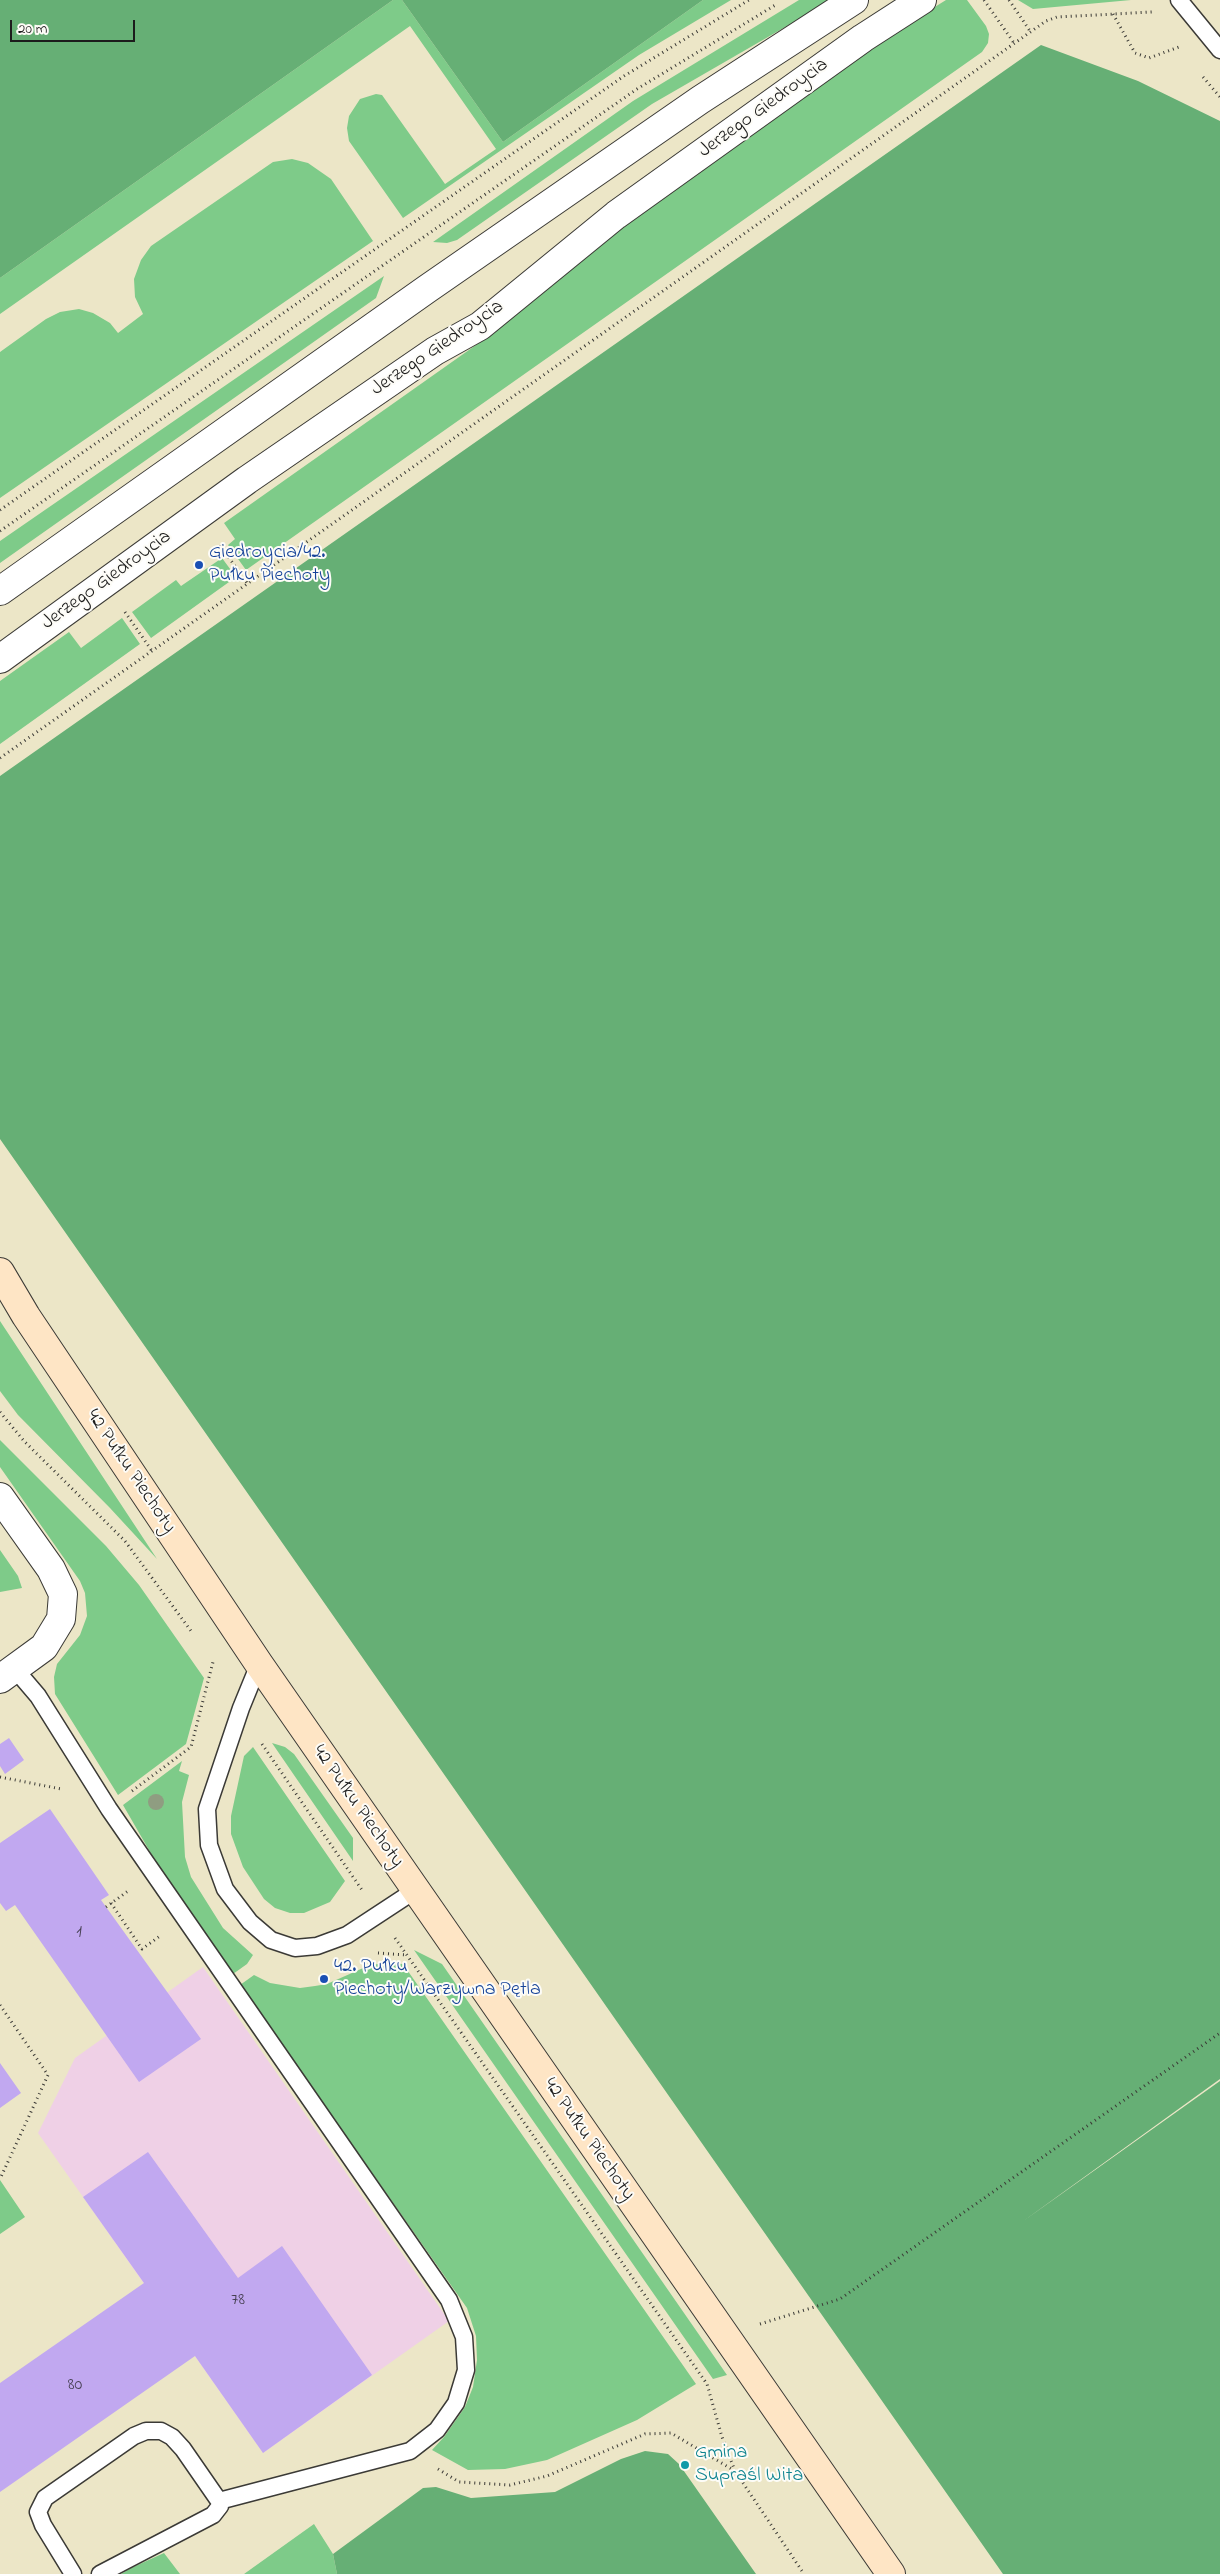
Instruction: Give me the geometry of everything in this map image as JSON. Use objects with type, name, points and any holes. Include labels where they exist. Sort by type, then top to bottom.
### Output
[{"type":"street","name":"Jerzego Giedroycia","points":[[0,591],[427,289],[684,111],[854,0]]},
{"type":"street","name":"Jerzego Giedroycia","points":[[0,659],[247,480],[435,351],[480,326],[616,215],[863,38],[922,0]]},
{"type":"street","name":"42 Pułku Piechoty","points":[[0,1272],[32,1325],[258,1664],[414,1891],[891,2574]]},
{"type":"street","points":[[0,1497],[51,1569],[62,1594],[62,1619],[44,1646],[8,1674]]},
{"type":"lane","points":[[1179,0],[1220,50]]},
{"type":"lane","points":[[258,1664],[241,1708],[208,1809],[209,1845],[225,1889],[250,1922],[271,1940],[295,1948],[317,1946],[347,1934],[414,1891]]},
{"type":"lane","points":[[8,1674],[38,1696],[108,1809],[450,2300],[464,2337],[466,2370],[456,2403],[437,2430],[410,2451],[219,2501]]},
{"type":"lane","points":[[73,2574],[43,2525],[38,2512],[45,2498],[134,2436],[146,2431],[161,2431],[172,2437],[183,2449],[219,2501],[220,2506],[212,2515],[100,2574]]},
{"type":"path","points":[[0,510],[624,76],[749,0]]},
{"type":"path","points":[[0,531],[637,89],[783,0]]},
{"type":"path","points":[[984,0],[1014,43]]},
{"type":"path","points":[[1008,0],[1030,31]]},
{"type":"path","points":[[0,758],[1030,31],[1046,21],[1058,17],[1155,11]]},
{"type":"path","points":[[1113,14],[1135,52],[1149,58],[1208,35]]},
{"type":"path","points":[[123,609],[152,651]]},
{"type":"path","points":[[0,1412],[24,1441],[125,1541],[196,1639]]},
{"type":"path","points":[[208,1654],[217,1668]]},
{"type":"path","points":[[108,1809],[191,1747],[213,1662]]},
{"type":"path","points":[[262,1744],[349,1872]]},
{"type":"path","points":[[0,1777],[65,1790]]},
{"type":"path","points":[[106,1907],[124,1894]]},
{"type":"path","points":[[111,1904],[139,1944]]},
{"type":"path","points":[[401,1947],[707,2384],[722,2437],[735,2471],[804,2574]]},
{"type":"path","points":[[0,2005],[48,2075],[0,2179]]},
{"type":"path","points":[[725,2335],[840,2299],[1220,2034]]},
{"type":"path","points":[[410,2451],[459,2482],[510,2486],[547,2476],[645,2434],[670,2433],[735,2471]]},
{"type":"shaded area","points":[[203,1967],[449,2321],[263,2453],[38,2133],[75,2058]]},
{"type":"green space","points":[[0,0],[393,0],[0,278]]},
{"type":"green space","points":[[393,0],[402,0],[503,142],[703,0],[731,0],[639,55],[403,218],[349,141],[347,128],[349,116],[360,99],[376,94],[382,95],[445,184],[496,149],[410,26],[0,314],[0,278]]},
{"type":"green space","points":[[402,0],[703,0],[503,142]]},
{"type":"green space","points":[[799,0],[832,0],[652,104],[457,240],[447,243],[433,242],[633,101]]},
{"type":"green space","points":[[946,0],[967,0],[986,26],[989,34],[988,43],[982,52],[246,570],[228,545],[235,539],[224,523],[493,333],[621,225],[885,38]]},
{"type":"green space","points":[[1018,0],[1131,0],[1033,9]]},
{"type":"green space","points":[[1041,45],[1138,81],[1220,121],[1220,2079],[1022,2222],[1220,2081],[1220,2574],[1003,2574],[0,1139],[0,776]]},
{"type":"green space","points":[[292,159],[308,163],[331,179],[373,241],[0,498],[0,352],[46,319],[60,312],[79,309],[93,313],[110,323],[118,333],[143,314],[135,297],[134,279],[141,260],[151,246],[273,162]]},
{"type":"green space","points":[[384,276],[376,298],[0,563],[0,541]]},
{"type":"green space","points":[[222,558],[236,577],[151,638],[132,612],[176,580],[181,586]]},
{"type":"green space","points":[[122,618],[140,644],[0,744],[0,681],[69,632],[81,648]]},
{"type":"green space","points":[[0,1321],[157,1559],[110,1508],[18,1415],[0,1391]]},
{"type":"green space","points":[[0,1440],[106,1546],[139,1585],[204,1678],[186,1744],[118,1795],[55,1694],[54,1677],[57,1664],[80,1635],[87,1616],[85,1593],[80,1581],[0,1467]]},
{"type":"green space","points":[[0,1550],[18,1576],[22,1588],[0,1592]]},
{"type":"green space","points":[[272,1743],[285,1747],[294,1754],[353,1838],[353,1861]]},
{"type":"green space","points":[[253,1747],[345,1881],[330,1902],[304,1913],[290,1913],[275,1908],[264,1899],[243,1867],[231,1834],[231,1816],[244,1756]]},
{"type":"green space","points":[[182,1761],[179,1771],[189,1775],[182,1802],[185,1857],[191,1877],[223,1928],[253,1955],[247,1964],[233,1974],[157,1864],[123,1805]]},
{"type":"green space","points":[[414,1950],[442,1964],[727,2375],[713,2379]]},
{"type":"green space","points":[[403,1964],[696,2384],[637,2420],[547,2460],[505,2469],[468,2470],[432,2450],[444,2437],[465,2407],[473,2387],[477,2360],[476,2336],[467,2308],[240,1985],[254,1975],[270,1983],[300,1988],[315,1986],[327,1984],[370,1965]]},
{"type":"green space","points":[[0,2180],[25,2217],[0,2234]]},
{"type":"green space","points":[[645,2451],[668,2454],[679,2464],[756,2574],[337,2574],[333,2554],[423,2488],[436,2487],[471,2498],[555,2492],[621,2459]]},
{"type":"green space","points":[[314,2524],[333,2554],[337,2574],[244,2574]]},
{"type":"green space","points":[[164,2553],[180,2574],[121,2574],[131,2568]]},
{"type":"building","points":[[9,1738],[24,1760],[5,1774],[0,1766],[0,1744]]},
{"type":"building","points":[[50,1809],[109,1895],[101,1900],[201,2039],[139,2082],[15,1905],[6,1911],[0,1903],[0,1843]]},
{"type":"building","points":[[0,2063],[21,2093],[0,2108]]},
{"type":"building","points":[[148,2152],[238,2278],[282,2246],[372,2375],[263,2453],[195,2356],[0,2492],[0,2383],[144,2283],[83,2197]]},
{"type":"place","name":"Giedroycia/42. Pułku Piechoty","points":[[199,565]]},
{"type":"place","name":"42. Pułku Piechoty/Warzywna Pętla","points":[[324,1979]]},
{"type":"place","name":"Gmina Supraśl Wita","points":[[685,2465]]}]
